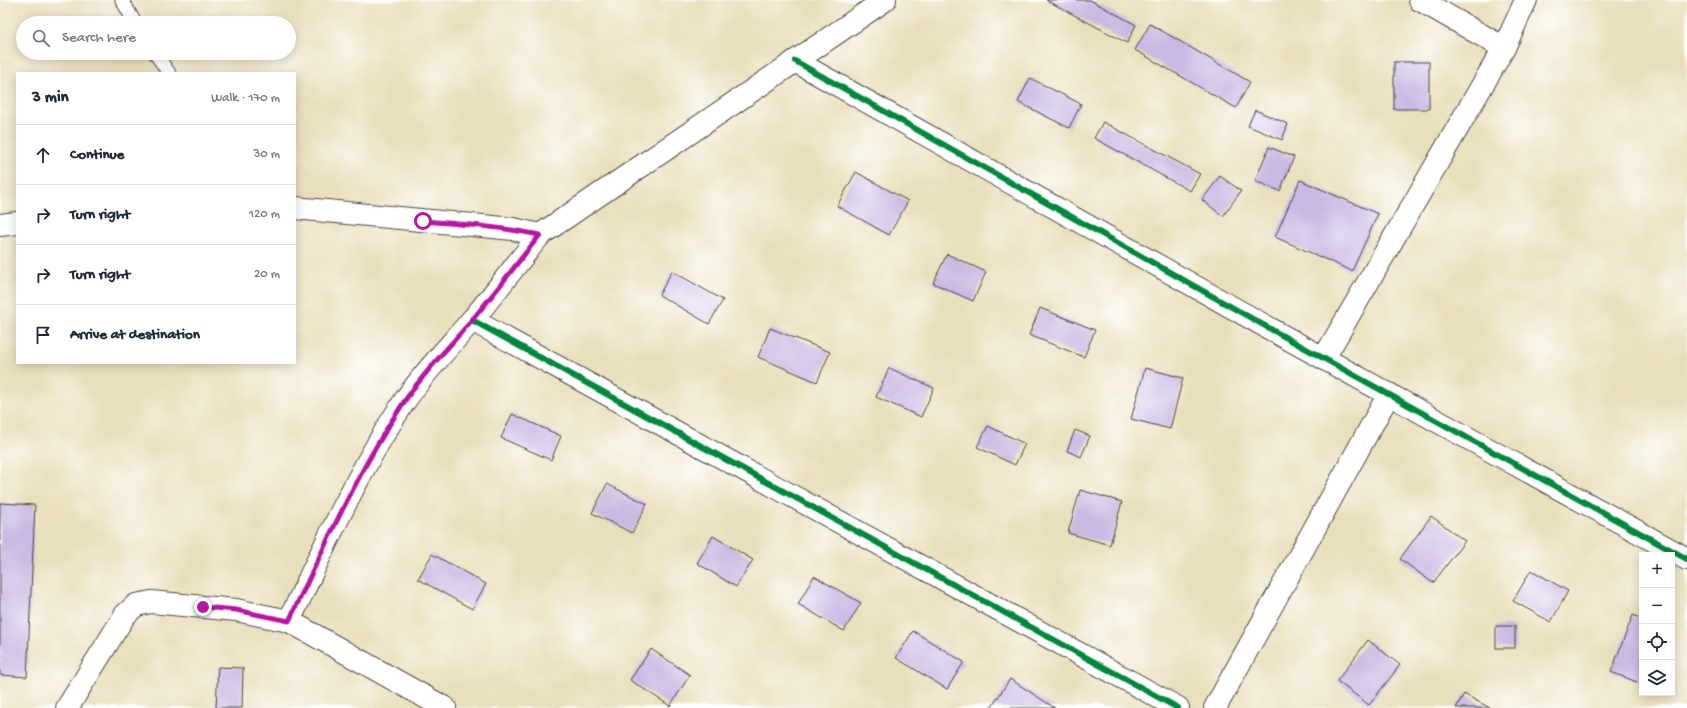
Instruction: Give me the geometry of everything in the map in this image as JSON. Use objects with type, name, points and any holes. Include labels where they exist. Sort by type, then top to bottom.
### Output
[{"type":"street","points":[[289,621],[339,515],[369,456],[405,401],[437,359],[472,320],[540,235],[885,0]]},
{"type":"street","points":[[1420,0],[1504,48]]},
{"type":"street","points":[[1324,358],[1504,48],[1526,0]]},
{"type":"street","points":[[795,61],[1388,394],[1687,558]]},
{"type":"street","points":[[296,208],[513,229],[540,235]]},
{"type":"street","points":[[0,225],[16,223]]},
{"type":"street","points":[[472,320],[1178,708]]},
{"type":"street","points":[[1215,708],[1388,394]]},
{"type":"street","points":[[67,708],[125,615],[136,606],[151,602],[177,603],[236,610],[289,621],[445,708]]},
{"type":"lane","points":[[122,0],[131,16]]},
{"type":"lane","points":[[160,60],[168,72]]},
{"type":"building","points":[[1046,0],[1090,0],[1136,25],[1127,43]]},
{"type":"building","points":[[1150,24],[1250,82],[1236,108],[1135,50]]},
{"type":"building","points":[[1394,62],[1429,62],[1429,109],[1394,109]]},
{"type":"building","points":[[1030,78],[1081,104],[1069,128],[1018,102]]},
{"type":"building","points":[[1255,110],[1288,124],[1282,140],[1248,126]]},
{"type":"building","points":[[1103,122],[1200,174],[1190,191],[1094,138]]},
{"type":"building","points":[[1269,147],[1294,157],[1280,191],[1255,181]]},
{"type":"building","points":[[856,172],[908,201],[889,235],[837,206]]},
{"type":"building","points":[[1220,176],[1241,191],[1223,216],[1202,200]]},
{"type":"building","points":[[1300,180],[1378,214],[1352,271],[1275,237]]},
{"type":"building","points":[[947,254],[986,272],[973,301],[933,283]]},
{"type":"building","points":[[672,271],[723,300],[709,324],[659,295]]},
{"type":"building","points":[[1040,308],[1095,330],[1084,357],[1029,335]]},
{"type":"building","points":[[770,328],[830,352],[817,382],[758,357]]},
{"type":"building","points":[[889,368],[934,388],[921,417],[876,397]]},
{"type":"building","points":[[1145,368],[1183,378],[1170,429],[1131,419]]},
{"type":"building","points":[[512,414],[561,436],[551,460],[501,438]]},
{"type":"building","points":[[988,426],[1025,444],[1015,465],[977,447]]},
{"type":"building","points":[[1075,430],[1090,436],[1081,457],[1067,451]]},
{"type":"building","points":[[607,484],[647,504],[632,533],[592,513]]},
{"type":"building","points":[[1080,490],[1122,502],[1110,545],[1068,533]]},
{"type":"building","points":[[0,503],[35,505],[27,677],[0,675]]},
{"type":"building","points":[[1431,516],[1465,541],[1433,583],[1400,559]]},
{"type":"building","points":[[713,536],[753,560],[736,587],[697,563]]},
{"type":"building","points":[[432,554],[486,584],[472,609],[418,579]]},
{"type":"building","points":[[1531,570],[1568,591],[1551,622],[1513,601]]},
{"type":"building","points":[[814,576],[861,603],[844,631],[798,604]]},
{"type":"building","points":[[1633,615],[1639,618],[1639,683],[1611,672]]},
{"type":"building","points":[[1496,626],[1515,626],[1515,648],[1496,648]]},
{"type":"building","points":[[913,631],[964,662],[947,689],[896,658]]},
{"type":"building","points":[[1368,640],[1400,665],[1369,705],[1337,681]]},
{"type":"building","points":[[651,649],[690,675],[670,706],[630,680]]},
{"type":"building","points":[[218,667],[243,668],[242,708],[216,708]]},
{"type":"building","points":[[1010,679],[1055,708],[991,708]]},
{"type":"building","points":[[1464,694],[1490,708],[1456,708]]},
{"type":"cycle path","points":[[795,61],[1274,331],[1687,559]]},
{"type":"cycle path","points":[[472,320],[1178,708]]},
{"type":"route","points":[[203,607],[236,610],[289,621],[339,515],[369,456],[405,401],[437,359],[472,320],[540,235],[513,229],[423,221]]}]
